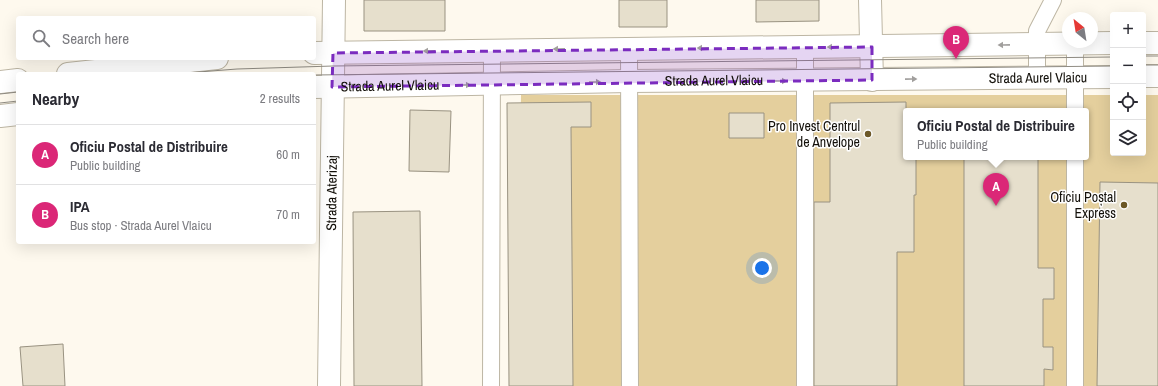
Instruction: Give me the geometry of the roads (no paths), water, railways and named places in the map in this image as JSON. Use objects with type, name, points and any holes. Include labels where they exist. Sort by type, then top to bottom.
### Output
[{"type":"main road","name":"Strada Aterizaj","points":[[329,386],[323,87],[324,53],[334,0]]},
{"type":"main road","points":[[870,0],[872,80]]},
{"type":"main road","points":[[1146,43],[1158,43]]},
{"type":"main road","points":[[324,53],[629,48],[872,47],[1062,44]]},
{"type":"main road","points":[[1098,44],[1110,44]]},
{"type":"main road","points":[[87,72],[198,60]]},
{"type":"main road","points":[[1146,76],[1158,76]]},
{"type":"main road","name":"Strada Aurel Vlaicu","points":[[323,87],[629,81],[1110,77]]},
{"type":"main road","points":[[0,82],[16,80]]},
{"type":"main road","points":[[0,116],[16,114]]},
{"type":"lane","points":[[1037,77],[1037,31],[1053,0]]},
{"type":"lane","points":[[805,47],[805,386]]},
{"type":"lane","points":[[629,48],[630,386]]},
{"type":"lane","points":[[1075,48],[1075,108]]},
{"type":"lane","points":[[491,386],[492,50]]},
{"type":"lane","points":[[1075,160],[1075,386]]},
{"type":"tram line","points":[[1146,56],[1158,56]]},
{"type":"tram line","points":[[199,72],[237,69],[333,66],[1110,57]]},
{"type":"tram line","points":[[1146,65],[1158,65]]},
{"type":"tram line","points":[[316,75],[1110,66]]},
{"type":"tram line","points":[[0,94],[16,92]]},
{"type":"tram line","points":[[0,103],[16,101]]},
{"type":"place","name":"IPA","points":[[956,59]]},
{"type":"place","name":"Pro Invest Centrul de Anvelope","points":[[868,134]]},
{"type":"place","name":"Oficiu Poștal Express","points":[[1124,205]]},
{"type":"place","name":"Oficiu Postal de Distribuire","points":[[996,206]]}]
